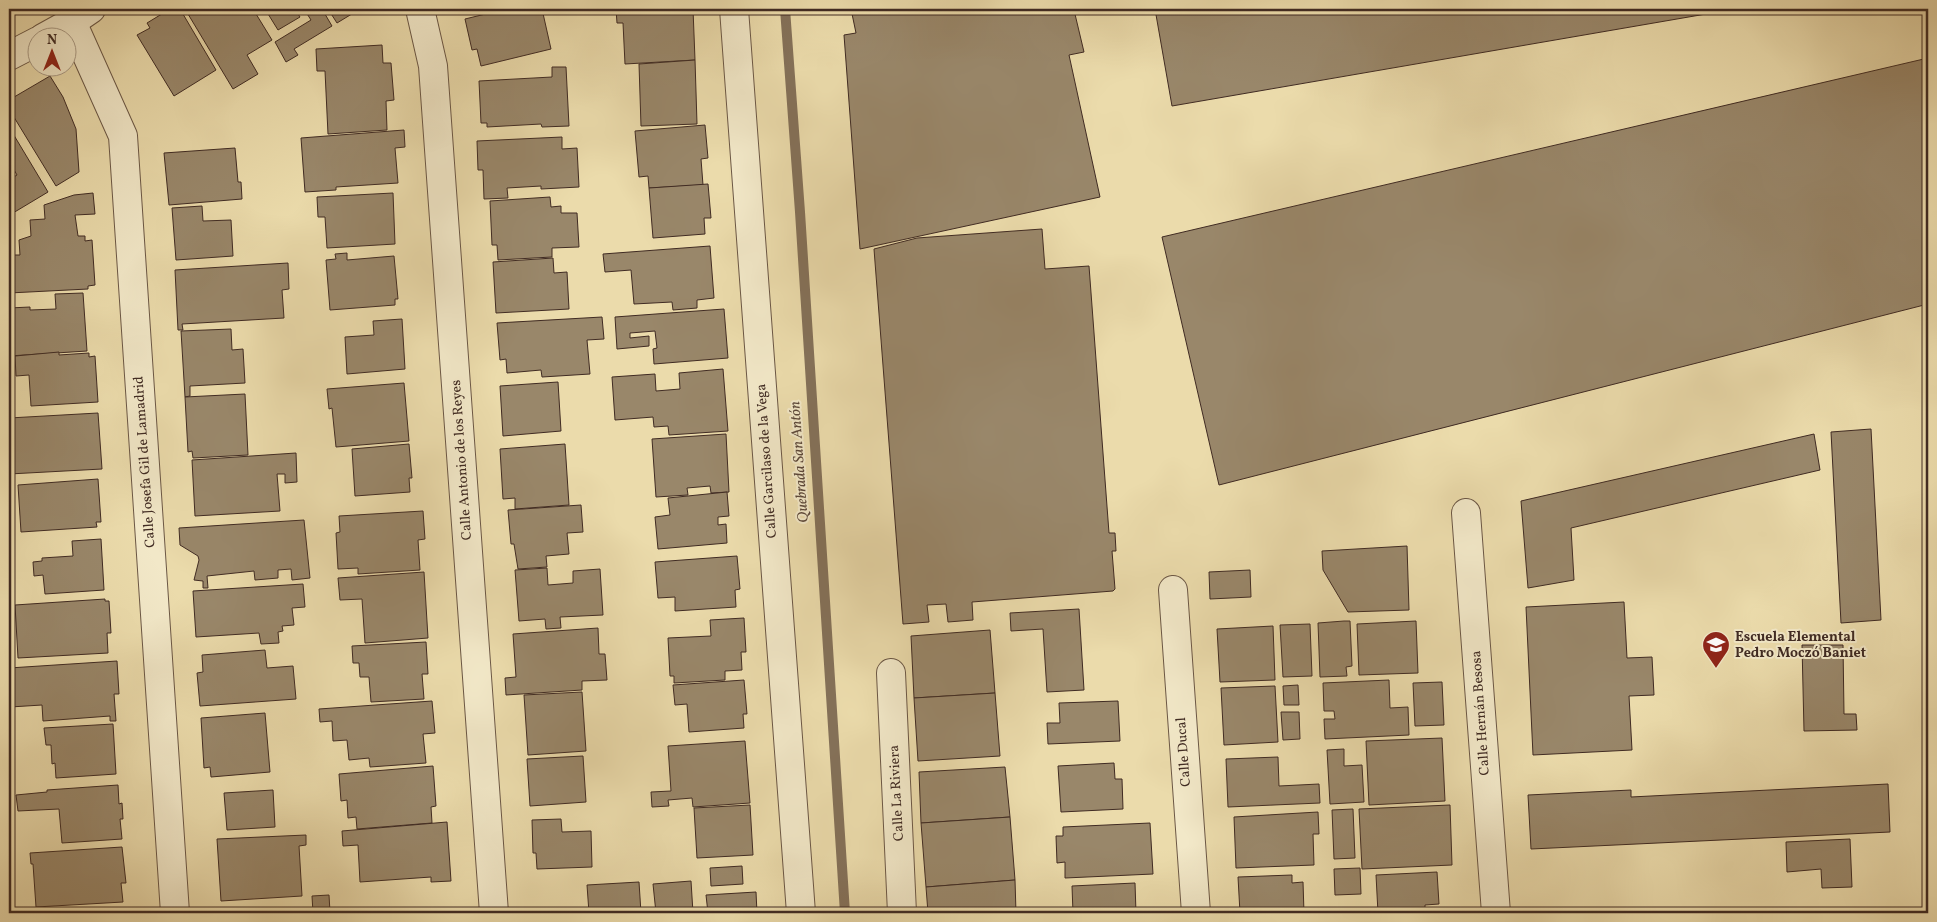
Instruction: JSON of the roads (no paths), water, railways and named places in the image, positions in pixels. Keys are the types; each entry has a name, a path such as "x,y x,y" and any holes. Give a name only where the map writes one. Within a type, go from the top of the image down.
{"street":[{"name":"Calle Antonio de los Reyes","path":"420,9 433,66 494,913"},
{"name":"Calle Garcilaso de la Vega","path":"734,9 801,913"},
{"path":"60,28 81,15"},
{"name":"Calle Josefa Gil de Lamadrid","path":"81,15 123,136 175,913"},
{"path":"9,56 28,46"},
{"name":"Calle Hernán Besosa","path":"1466,513 1496,913"},
{"name":"Calle Ducal","path":"1173,590 1196,913"},
{"name":"Calle La Riviera","path":"891,673 902,913"}],"waterway":[{"name":"Quebrada San Antón","path":"785,9 800,212 845,913"}],"place":[{"name":"Escuela Elemental Pedro Moczó Baniet","path":"1716,669"}]}
